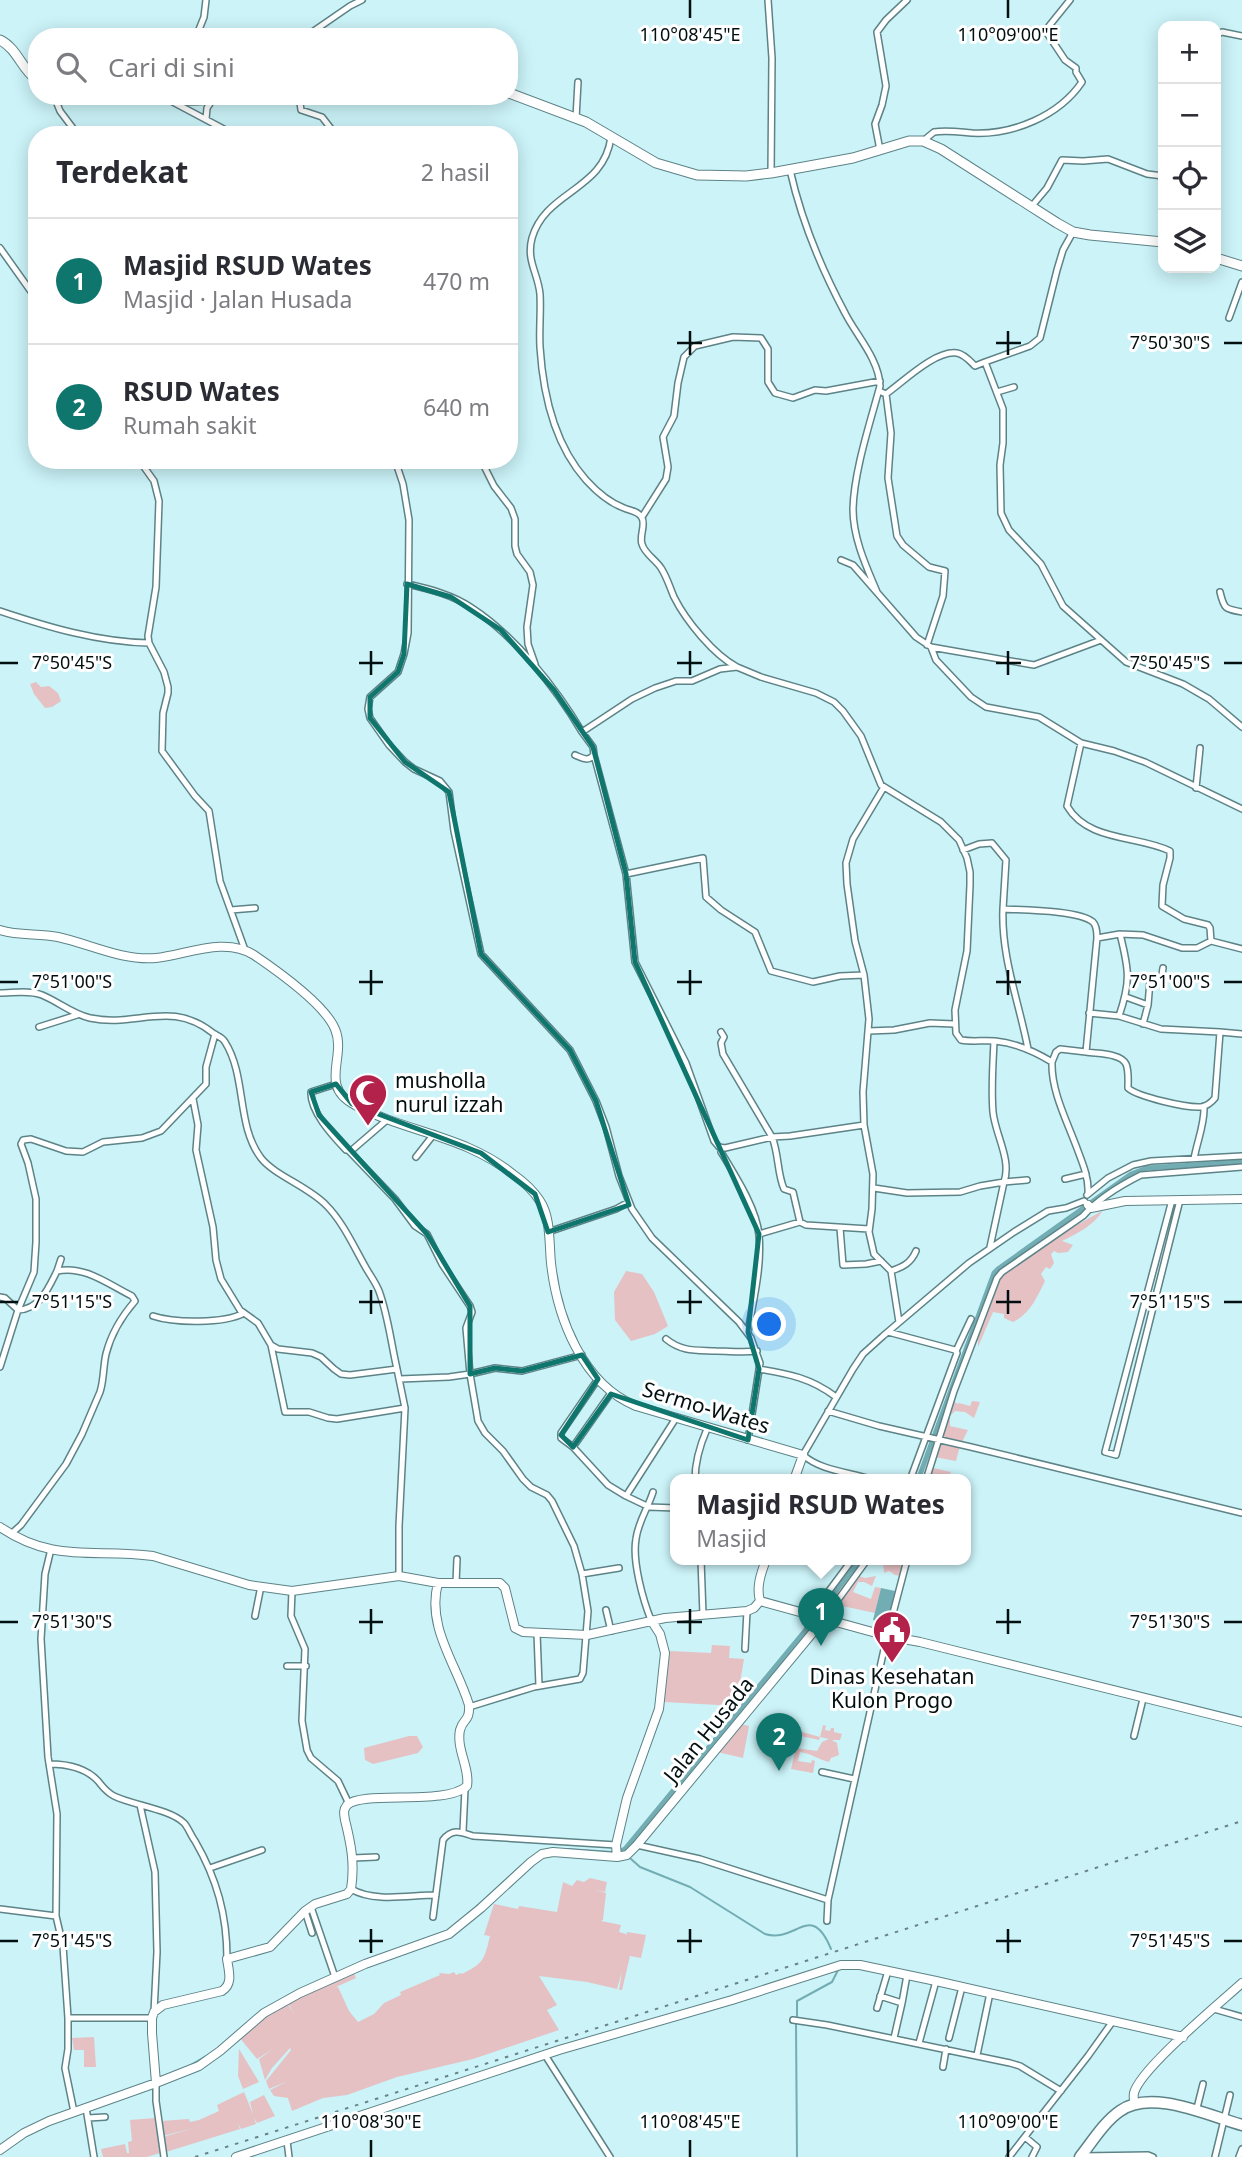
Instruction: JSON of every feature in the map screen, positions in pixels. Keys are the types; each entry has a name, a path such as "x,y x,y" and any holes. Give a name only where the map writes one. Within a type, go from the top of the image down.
{"highway":[{"path":"1080,2157 1120,2110 1145,2102 1169,2104 1242,2126"}],"main road":[{"path":"0,40 11,46 28,73"},
{"path":"518,96 576,118 656,163 684,172 715,176 790,170 853,158 900,143 923,141 941,149 1073,232 1158,242"},
{"path":"1221,260 1242,266"}],"street":[{"path":"200,28 206,0"},
{"path":"318,28 362,0"},
{"path":"768,0 772,58 771,173"},
{"path":"880,150 875,124 886,86 877,32 906,0"},
{"path":"923,141 933,132 983,133 1033,122 1047,115 1076,91 1082,82 1076,68 1065,60 1046,33 1070,0"},
{"path":"1221,32 1242,36"},
{"path":"576,118 578,82"},
{"path":"58,105 72,126"},
{"path":"182,105 219,126"},
{"path":"206,119 210,105"},
{"path":"300,105 301,110 322,117 329,126"},
{"path":"611,136 603,163 589,178 554,205 538,223 530,255 539,287 540,350 545,391 566,452 587,481 615,504 642,517"},
{"path":"1031,207 1048,188 1062,160 1111,160 1147,174 1158,175"},
{"path":"790,170 807,228 845,314 863,341 880,381 853,509 861,555 877,592"},
{"path":"886,394 940,356 957,353 975,366 1030,346 1040,338 1063,250 1073,232"},
{"path":"0,248 28,287"},
{"path":"1229,318 1242,282"},
{"path":"880,381 826,391 815,390 793,398 775,393 768,382 768,349 761,338 733,337 695,346 684,357 674,416 663,437 668,467 666,479 642,517 643,548 662,569 676,600 726,662 761,677 816,693 834,702 861,736 879,782 884,788 942,821 959,840 970,872 970,894 967,951 955,1010 956,1032 961,1040 994,1041 1028,1049 1052,1062"},
{"path":"985,362 1003,409 1000,508 1009,530 1041,564 1063,606 1126,662 1184,684 1209,699 1242,727"},
{"path":"997,391 1014,387"},
{"path":"879,391 886,394"},
{"path":"886,394 891,433 888,478 897,536 903,545 929,567 945,571 943,596 929,646 936,660 971,697 986,707 1039,717 1082,743 1145,762 1242,809"},
{"path":"145,469 154,481 159,501 156,587 148,636 168,687 163,713 162,751 209,811 220,881 245,950"},
{"path":"398,469 409,520 408,633 398,672 370,697 370,718 405,762 440,781 449,792 454,831 481,954 570,1050 596,1101 629,1202 652,1238 748,1332 757,1351 759,1369 748,1440"},
{"path":"486,469 494,486 511,508 515,519 514,546 530,572 533,585 527,627 528,644 537,668"},
{"path":"841,560 853,565 919,640 929,646 1034,665 1101,640"},
{"path":"407,584 432,590 472,608 501,630 537,668 593,747 626,874 635,962 686,1063 714,1141 719,1147 864,1125"},
{"path":"1220,592 1224,606 1229,610 1242,612"},
{"path":"0,611 60,630 124,642 149,643"},
{"path":"582,732 632,699 655,688 676,681 692,681 720,668 737,667"},
{"path":"1082,743 1067,806 1070,812 1082,823 1116,838 1136,840 1170,850 1162,906 1184,919 1208,925 1211,941"},
{"path":"1196,788 1200,748"},
{"path":"575,755 589,759 594,755"},
{"path":"884,788 853,839 846,863 850,910 864,975 869,1031 864,1079 864,1125 872,1159 874,1188 869,1229 872,1250 891,1271 899,1322"},
{"path":"963,850 992,843 1006,860 1002,931 1005,955 1028,1049"},
{"path":"626,874 703,858 706,897 721,911 755,932 771,971 812,982 840,976 864,975"},
{"path":"231,910 255,908"},
{"path":"1003,909 1057,911 1093,922 1097,938 1086,1052"},
{"path":"0,930 55,937 137,958 154,958 218,947 245,950 311,1000 335,1028 338,1037 336,1084 311,1092 310,1096 318,1115 335,1138 395,1199 415,1226 428,1234 442,1264 470,1306 472,1312 466,1328 478,1421 523,1479 552,1501 574,1546 582,1574 587,1611 582,1677 539,1686 469,1707"},
{"path":"1119,1016 1126,997 1129,970 1120,934"},
{"path":"1097,938 1120,934 1143,935 1182,948 1197,948 1211,941 1242,948"},
{"path":"1143,1024 1150,981 1161,981 1163,968"},
{"path":"0,993 42,995 77,1015 92,1019 113,1020 166,1015 186,1017 209,1029 226,1043 241,1091 246,1125 254,1148 264,1162 326,1205 351,1241 378,1289 405,1408 398,1576"},
{"path":"1126,997 1148,1005"},
{"path":"1089,1013 1119,1016 1161,1028 1242,1034"},
{"path":"39,1027 77,1015"},
{"path":"869,1031 894,1030 930,1023 954,1024"},
{"path":"721,1032 724,1037 721,1043 723,1054 777,1149 781,1183 784,1189 793,1192 800,1222"},
{"path":"928,1474 954,1391 997,1278 1006,1268 1083,1216 1088,1188 1086,1174 1056,1091 1052,1062 1056,1052 1060,1049 1086,1052 1123,1060 1126,1064 1128,1088 1133,1092 1167,1102 1204,1106 1213,1101 1217,1094 1220,1032"},
{"path":"0,1367 18,1310 34,1272 36,1199 21,1144 23,1140 31,1139 66,1151 82,1152 103,1142 142,1138 161,1131 206,1084 206,1067 215,1034"},
{"path":"989,1248 1007,1171 993,1115 994,1041"},
{"name":"Sermo-Wates","path":"336,1084 341,1095 352,1104 481,1153 526,1184 542,1202 556,1293 565,1321 582,1355 611,1394 636,1406 707,1429 803,1455"},
{"path":"193,1099 198,1125 196,1150 221,1279 244,1313 258,1323 271,1345 285,1412 309,1412 337,1419 405,1408"},
{"path":"1194,1159 1205,1119 1204,1106"},
{"path":"349,1151 369,1138 388,1119"},
{"path":"416,1157 434,1134"},
{"path":"722,1148 721,1152 743,1191 759,1234 758,1271 748,1332"},
{"path":"1086,1202 1108,1178 1133,1165 1151,1161 1242,1156"},
{"path":"796,1474 803,1455 863,1354 989,1248 1048,1211 1086,1202 1141,1175 1242,1167"},
{"path":"1065,1179 1086,1174"},
{"path":"874,1188 907,1193 960,1192 980,1186 1027,1180"},
{"path":"1086,1202 1242,1199"},
{"path":"1176,1200 1135,1384 1116,1455 1105,1452 1176,1200"},
{"path":"548,1232 629,1202"},
{"path":"759,1234 800,1222 806,1225 869,1229"},
{"path":"840,1228 843,1265 881,1261"},
{"path":"891,1271 907,1264 916,1251"},
{"path":"18,1310 30,1307 44,1296 61,1259"},
{"path":"10,1534 21,1525 66,1464 103,1384 106,1353 116,1329 124,1313 135,1301 132,1296 93,1275 75,1269 57,1271"},
{"path":"0,1297 5,1298 18,1310"},
{"path":"153,1316 208,1321 236,1318 244,1313"},
{"path":"912,1474 956,1351 971,1319"},
{"path":"888,1332 956,1351"},
{"path":"666,1339 689,1351 757,1351"},
{"path":"271,1345 278,1349 312,1353 341,1374 397,1368"},
{"path":"400,1379 449,1377 495,1368 529,1370 582,1355"},
{"path":"759,1369 800,1376 836,1397"},
{"path":"598,1379 561,1438 573,1447 608,1485 649,1507 670,1508"},
{"path":"1124,1381 1135,1384"},
{"path":"573,1447 611,1394"},
{"path":"828,1411 937,1441 1242,1513"},
{"path":"626,1496 676,1418"},
{"path":"695,1474 707,1429"},
{"path":"803,1455 810,1462 852,1474"},
{"path":"0,2150 29,2130 73,2110 86,2108 199,2066 220,2052 264,2013 334,1976 449,1934 542,1854 553,1852 617,1857 616,1845 627,1798 659,1709 665,1653 660,1634 646,1608 635,1554 641,1520 649,1507 653,1492"},
{"path":"0,1527 29,1544 51,1549 75,1554 153,1556 216,1576 292,1591 398,1576 438,1583 500,1583 505,1587 515,1628 523,1632 587,1635 651,1620 747,1611 760,1601"},
{"path":"51,1549 42,1602 41,1639 49,1764 57,1814 56,1916 63,1945 68,2018 65,2068 73,2110"},
{"path":"456,1583 457,1559"},
{"path":"701,1565 703,1615"},
{"path":"760,1601 758,1595 764,1565"},
{"path":"817,1617 855,1565"},
{"path":"817,1617 855,1565"},
{"path":"827,1921 828,1900 854,1779 905,1565"},
{"path":"582,1574 619,1568"},
{"path":"438,1583 435,1601 442,1640 466,1694 470,1715 460,1731 468,1782 465,1789 463,1831"},
{"path":"256,1616 261,1586"},
{"path":"292,1591 290,1616 305,1650 302,1721 307,1751 311,1758 338,1781 348,1804"},
{"path":"760,1601 887,1636 1242,1722"},
{"path":"606,1610 611,1630"},
{"path":"745,1649 747,1611"},
{"name":"Jalan Husada","path":"617,1857 627,1855 637,1845 817,1617"},
{"path":"537,1633 539,1686"},
{"path":"287,1666 306,1666"},
{"path":"1134,1736 1143,1699"},
{"path":"49,1764 80,1769 97,1779 110,1794 183,1822 210,1868 219,1891 230,1983 222,1992 163,2005 153,2015 68,2018"},
{"path":"822,1772 854,1779"},
{"path":"227,1959 270,1947 308,1909 347,1894 351,1889 353,1858 344,1816 344,1809 348,1804 363,1799 400,1799 465,1789"},
{"path":"139,1805 155,1872 157,1952 153,2015 156,2101 164,2157"},
{"path":"433,1917 443,1840 449,1833 463,1831 473,1836 616,1845"},
{"path":"637,1845 700,1859 828,1900"},
{"path":"210,1868 262,1850"},
{"path":"353,1858 376,1857"},
{"path":"351,1889 378,1896 436,1895"},
{"path":"0,1909 56,1916"},
{"path":"308,1909 334,1976"},
{"path":"308,1909 312,1933"},
{"path":"236,2157 545,2055 732,2000 835,1966 860,1965 1182,2037"},
{"path":"877,2008 888,1971"},
{"path":"894,2038 907,1975"},
{"path":"919,2043 936,1981"},
{"path":"1135,2104 1133,2094 1151,2069 1242,1983"},
{"path":"949,2038 962,1987"},
{"path":"976,2055 990,1993"},
{"path":"880,1996 902,2003"},
{"path":"1214,2009 1242,2017"},
{"path":"793,2020 919,2043 1013,2064 1061,2091"},
{"path":"1009,2157 1113,2021"},
{"path":"943,2067 946,2049"},
{"path":"545,2055 610,2157"},
{"path":"1196,2112 1203,2084"},
{"path":"1215,2157 1230,2095"},
{"path":"86,2108 94,2157"},
{"path":"88,2118 105,2117"},
{"path":"1025,2137 1037,2147 1032,2157"},
{"path":"287,2141 289,2157"},
{"path":"1239,2157 1241,2149"},
{"path":"1080,2157 1153,2157"}],"highlighted area":[{"path":"407,584 451,597 501,630 554,690 593,747 626,874 635,962 759,1234 748,1332 759,1369 748,1440 611,1394 573,1447 561,1435 598,1379 582,1355 522,1371 495,1368 470,1374 470,1306 427,1234 319,1115 311,1092 336,1084 352,1104 481,1153 535,1194 548,1232 629,1205 596,1101 570,1050 481,954 449,792 405,762 370,718 370,697 398,672 404,654"}],"shaded area":[{"path":"36,682 41,687 49,686 58,693 61,701 45,708 30,684"},
{"path":"1102,1211 1090,1225 1062,1241 1073,1245 1068,1252 1054,1251 1051,1254 1054,1263 1050,1269 1046,1267 1041,1274 1045,1281 1032,1304 1019,1319 1013,1322 1004,1318 1004,1314 993,1312 978,1347 978,1330 999,1276 1050,1240"},
{"path":"626,1271 642,1274 654,1292 668,1326 655,1334 631,1341 615,1320 614,1292"},
{"path":"953,1400 957,1404 970,1406 972,1401 980,1402 974,1418 965,1412 955,1411 950,1416 950,1426 968,1430 956,1461 934,1457"},
{"path":"933,1462 933,1468 951,1472 950,1474 929,1474"},
{"path":"863,1565 866,1565 859,1576 876,1576 872,1586 858,1582 853,1592 871,1599 875,1587 881,1588 875,1613 833,1604 843,1585"},
{"path":"883,1565 904,1565 901,1576 889,1571 884,1573"},
{"path":"712,1645 730,1646 729,1658 744,1659 736,1706 664,1702 670,1651 711,1653"},
{"path":"740,1724 749,1726 743,1758 717,1752"},
{"path":"823,1725 826,1726 825,1730 834,1728 834,1732 842,1734 840,1740 832,1740 837,1743 839,1755 831,1758 829,1762 800,1752 798,1761 815,1761 813,1773 791,1769 796,1748 817,1751 822,1742 829,1739 820,1737"},
{"path":"788,1728 820,1737 819,1740 787,1733"},
{"path":"417,1736 423,1747 418,1753 373,1764 365,1760 364,1748"},
{"path":"590,1878 607,1882 605,1892 595,1890 606,1893 601,1921 621,1925 619,1932 626,1936 627,1932 646,1935 641,1958 630,1956 622,1990 619,1990 622,1972 617,1989 539,1976 557,2005 547,2010 559,2030 473,2059 397,2077 347,2095 323,2098 292,2111 288,2098 274,2096 270,2090 288,2081 269,2089 266,2081 290,2048 265,2080 259,2059 273,2049 257,2059 239,2037 255,2022 287,2003 294,2014 288,2003 353,1971 356,1978 336,1987 358,2022 374,2014 384,2003 401,1995 400,1992 440,1975 439,1973 462,1974 475,1967 484,1956 488,1944 490,1936 484,1935 494,1904 557,1912 563,1882 572,1886 577,1880 584,1882"},
{"path":"94,2037 96,2067 84,2067 84,2050 74,2050 72,2038"},
{"path":"239,2049 259,2082 243,2089 238,2076"},
{"path":"244,2092 253,2114 250,2102 264,2095 275,2116 257,2123 254,2118 256,2124 241,2129 238,2123 240,2129 166,2152 163,2137 194,2128 163,2136 161,2121 199,2120 219,2111 217,2105"},
{"path":"155,2118 160,2153 147,2157 103,2157 101,2149 125,2144 129,2153 128,2142 132,2141 130,2120"}],"water":[{"path":"881,1588 895,1591 887,1624 873,1620"}],"waterway":[{"path":"920,1474 994,1273 998,1269 1131,1174 1147,1168 1242,1162"},
{"path":"619,1852 625,1849 856,1565"},
{"path":"568,1849 613,1852"},
{"path":"631,1859 640,1867 690,1887 765,1934 776,1936 810,1925 817,1927 831,1949"},
{"path":"477,1906 522,1865"},
{"path":"797,2016 797,2001 832,1982 838,1970"},
{"path":"796,2024 797,2157"},
{"path":"189,2066 206,2056"}],"railway":[{"path":"195,2157 1242,1821"}],"place":[{"name":"musholla nurul izzah","path":"368,1127"},
{"name":"Masjid RSUD Wates","path":"821,1646"},
{"name":"Dinas Kesehatan Kulon Progo","path":"892,1664"},
{"name":"RSUD Wates","path":"779,1771"}]}
